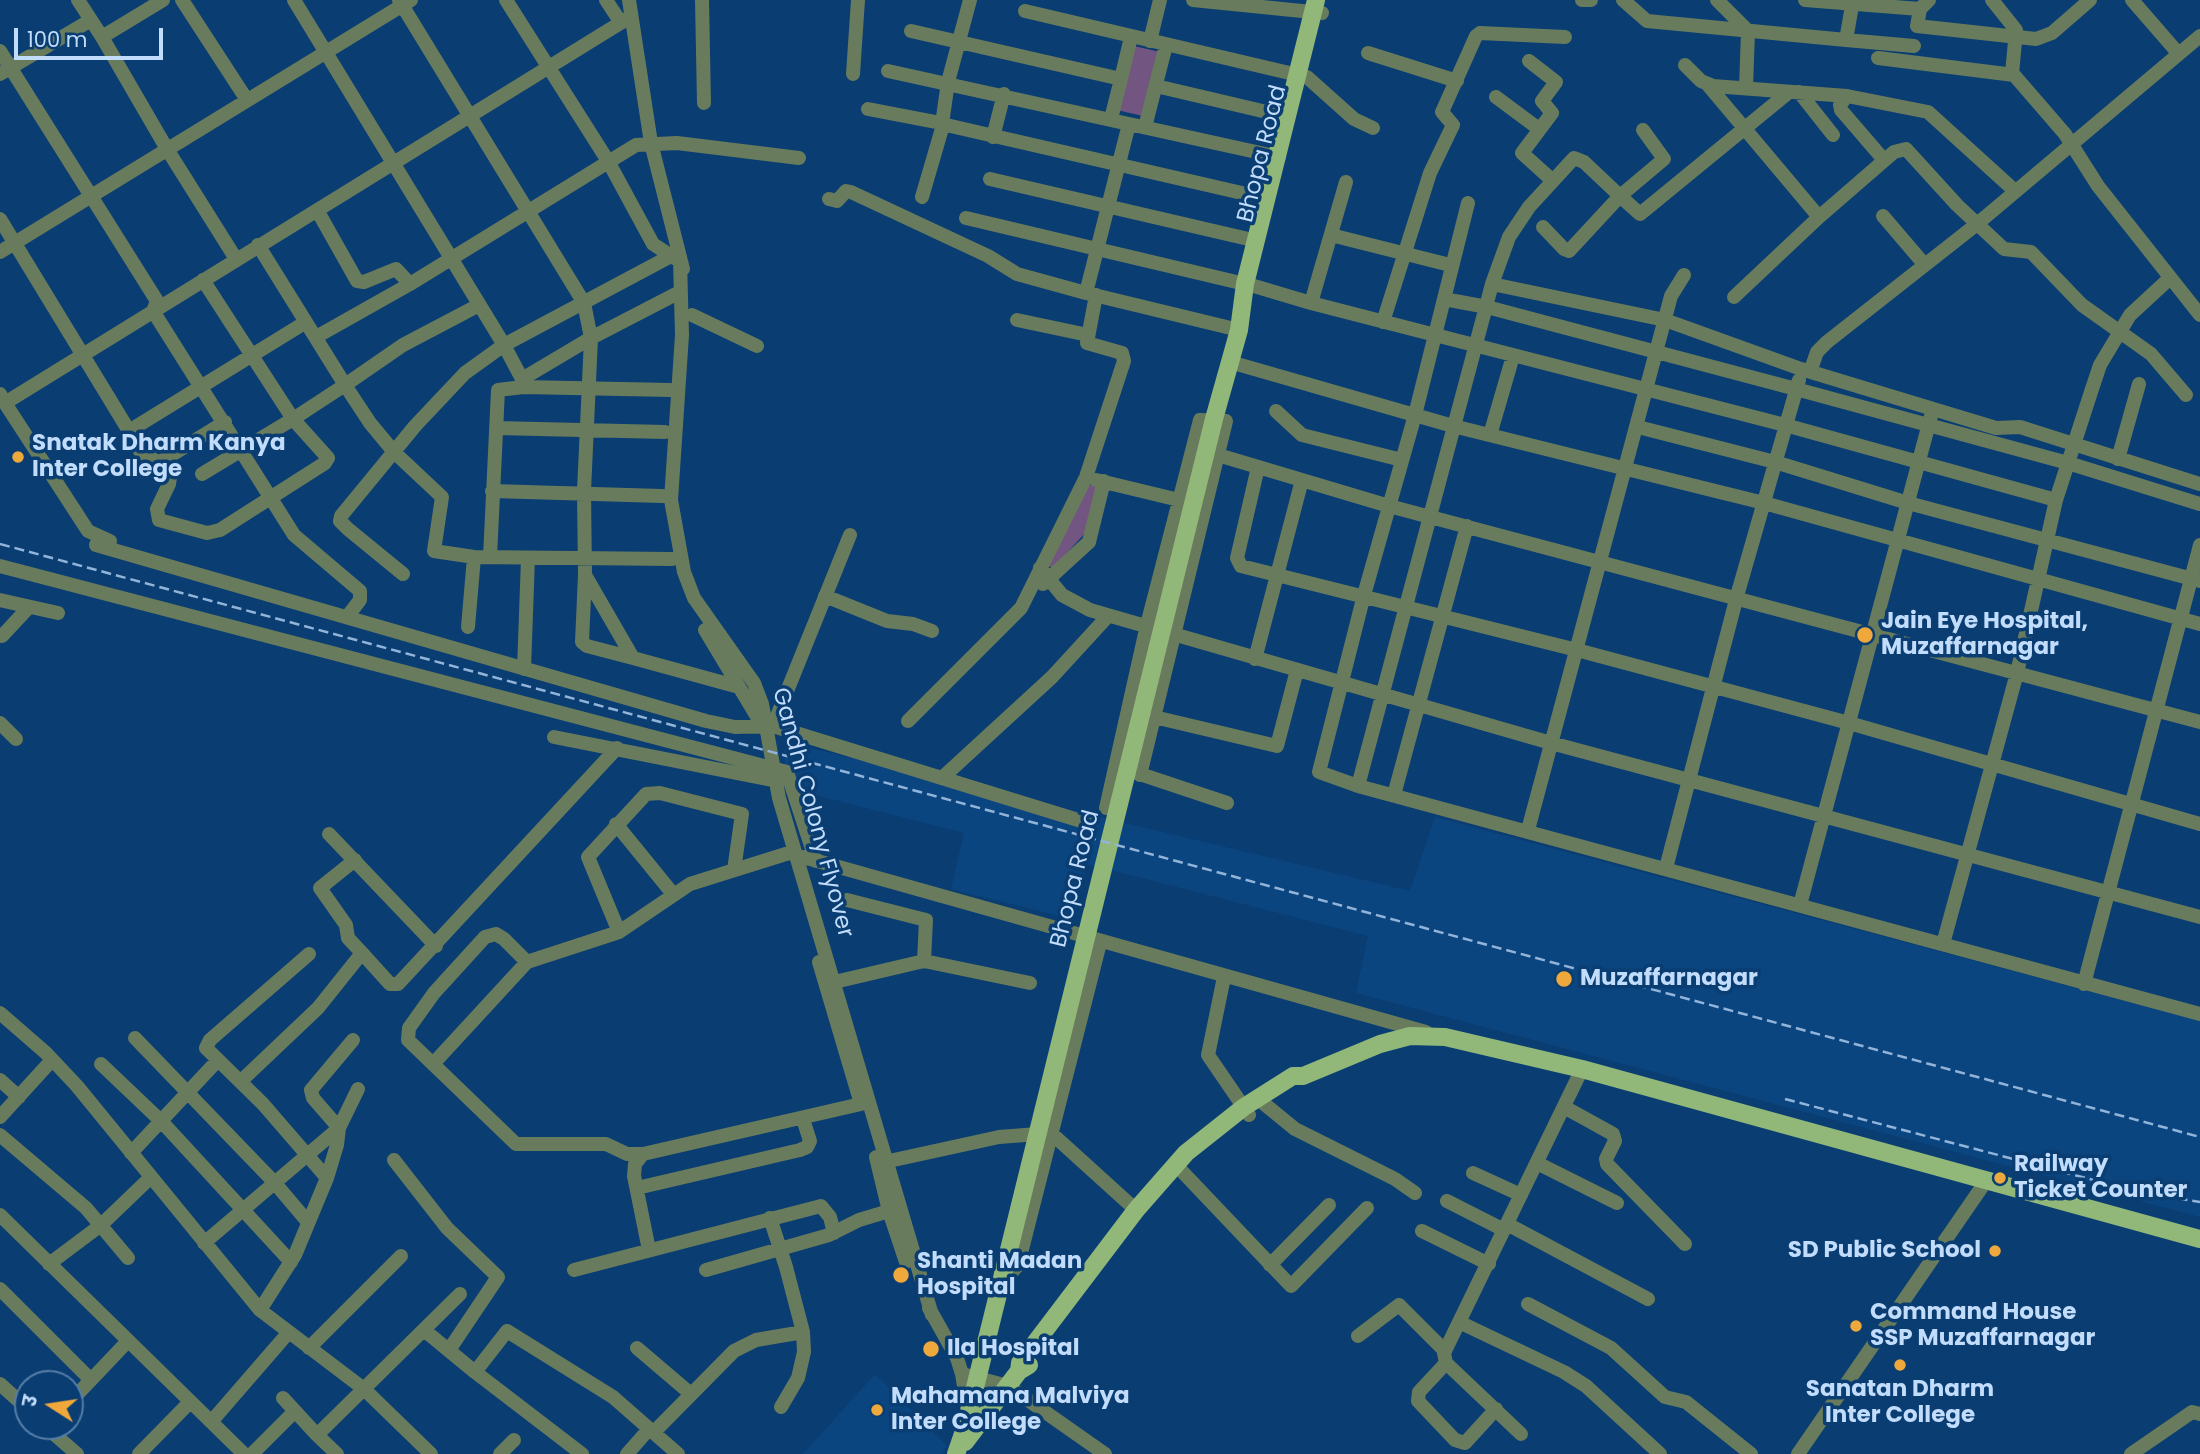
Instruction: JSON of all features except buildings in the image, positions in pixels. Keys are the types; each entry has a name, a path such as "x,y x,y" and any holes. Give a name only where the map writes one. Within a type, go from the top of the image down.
{"main road":[{"name":"Bhopa Road","path":"957,1453 968,1416 970,1375 1044,1132 1074,988 1213,423 1241,323 1240,309 1250,285 1319,6"},
{"name":"Bhopa Road","path":"1250,285 1257,241 1288,117 1303,76"},
{"path":"957,1453 1019,1371 1020,1363 1136,1210 1178,1167 1254,1106 1297,1084 1303,1076 1394,1039 1444,1037 1582,1069 2200,1239"},
{"path":"1019,1371 1026,1369 1178,1167"}],"street":[{"path":"78,0 236,259"},
{"path":"102,37 163,0"},
{"path":"181,0 247,100"},
{"path":"294,0 391,164 504,345 523,383"},
{"path":"506,0 608,161 653,243 675,258 691,294 687,312 676,470"},
{"path":"606,0 626,20"},
{"path":"629,0 626,20 675,258 676,294 662,496 672,559 686,599 739,687 768,726"},
{"path":"702,0 704,103"},
{"path":"853,74 858,0"},
{"path":"922,197 942,124 948,82 970,0"},
{"path":"1150,41 1160,0"},
{"path":"1193,0 1319,6"},
{"path":"1582,0 1591,0"},
{"path":"1623,0 1647,21 1914,46"},
{"path":"1717,0 1748,31 1745,88"},
{"path":"1805,0 1924,4 1917,26 1912,61"},
{"path":"1992,0 2012,24 2018,36 2012,75"},
{"path":"1917,26 2045,38 2090,0"},
{"path":"2132,0 2178,53"},
{"path":"0,252 404,2 584,303 591,338 587,387 582,642 587,646 739,687"},
{"path":"1846,40 1852,2"},
{"path":"1025,11 1303,76 1354,119 1373,128"},
{"path":"5,71 91,20"},
{"path":"125,546 97,537 88,531 49,466 3,398 82,355 626,20"},
{"path":"911,31 1121,79"},
{"path":"1383,322 1430,173 1453,125 1452,121 1441,114 1477,34 1565,37"},
{"path":"1111,119 1131,37"},
{"path":"1666,868 1785,425 1796,388 1806,370 1822,347 1977,224 2178,53 2198,42"},
{"path":"1145,127 1166,45"},
{"path":"0,51 5,71 91,196 156,301 153,311 298,540 360,591 360,600 347,617"},
{"path":"1368,53 1457,80"},
{"path":"1878,58 2012,75 2065,134 2071,146 2200,315"},
{"path":"1528,61 1556,82 1542,101 1552,113 1522,153 1553,181"},
{"path":"1685,65 1708,85 1819,217"},
{"path":"888,71 1004,94 1279,157"},
{"path":"1708,85 1847,96 1928,112 2015,191"},
{"path":"1156,86 1288,117"},
{"path":"1358,786 1492,284 1501,255 1518,222 1573,159 1578,158 1637,212 1642,213 1744,127 1794,92"},
{"path":"1794,92 1833,135"},
{"path":"993,137 1004,94"},
{"path":"1847,96 1840,105 1842,110 1884,160"},
{"path":"1496,97 1539,129"},
{"path":"868,109 1268,200"},
{"path":"908,721 1021,608 1044,574 1086,477 1124,358 1118,352 1088,345 1088,335 1097,250 1129,124"},
{"path":"1543,227 1564,250 1569,251 1620,196 1664,160 1643,130"},
{"path":"316,337 410,284 636,145 651,142 799,158"},
{"path":"1734,297 1884,160 1899,149 1909,150 1977,224 2007,251 2031,252 2082,305 2151,354 2186,395"},
{"path":"989,179 1257,241"},
{"path":"1311,303 1346,182"},
{"path":"829,199 836,201 846,191 851,192 988,256 1017,274 1091,294 1241,323"},
{"path":"1468,203 1450,265 1415,415 1364,595 1319,772 1358,786 2200,1014"},
{"path":"317,209 357,281 369,281 396,269 410,284"},
{"path":"1883,216 1924,264"},
{"path":"966,218 1250,285 1476,347 1785,425 2056,500"},
{"path":"0,219 140,450 169,467 172,476 156,513 164,523 206,533 215,532 325,463 328,458 293,419 203,280"},
{"path":"1331,235 1450,265"},
{"path":"258,245 345,385 394,452 442,497 434,551 474,557 528,558 584,568 672,559"},
{"path":"403,574 340,520 394,452 465,373 504,345 675,258"},
{"path":"1528,830 1673,291 1684,275"},
{"path":"1943,944 2017,673 2056,500 2073,444 2100,365 2118,332 2143,300 2170,278"},
{"path":"1492,284 1665,320 1806,370 1932,409 1996,428 2020,427 2200,484"},
{"path":"490,557 498,390 523,383 591,338 676,294"},
{"path":"1444,299 1487,307 1656,354 1796,388 2068,463 2200,504"},
{"path":"202,474 293,419 403,345 479,304"},
{"path":"687,312 757,346"},
{"name":"Gandhi Colony Flyover","path":"687,312 671,500 684,572 701,609 754,683 762,704 779,798 932,1315"},
{"path":"1017,320 1088,335"},
{"path":"129,431 306,321"},
{"path":"1490,435 1513,356"},
{"path":"1230,362 1453,426 1764,503 2200,624"},
{"path":"523,383 670,390"},
{"path":"2118,459 2140,384"},
{"path":"1800,905 1932,409"},
{"path":"1276,411 1302,435 1402,460"},
{"path":"1107,808 1147,625 1200,420 1213,423 1226,421 1140,775"},
{"path":"160,462 225,422"},
{"path":"1638,427 1775,462 1908,503 2195,580"},
{"path":"496,428 665,432"},
{"path":"1218,456 1389,506 1873,632 2200,722"},
{"path":"1258,467 1237,561 1241,566 1577,650 1849,723 2200,824"},
{"path":"1086,477 1179,500"},
{"path":"1255,659 1302,480"},
{"path":"1044,574 1089,541 1104,481"},
{"path":"492,491 584,491 662,496"},
{"path":"1394,795 1467,526"},
{"path":"768,726 850,535"},
{"path":"96,545 706,721 736,727 768,726 1091,824"},
{"path":"2084,984 2156,710 2195,580 2200,545"},
{"path":"468,627 474,557"},
{"path":"524,669 528,558"},
{"path":"0,566 787,772 816,861"},
{"path":"584,568 633,658"},
{"path":"1044,574 1068,600 1108,616 1147,625 1255,659 1343,681 1381,695 1551,743 2108,890 2200,917"},
{"path":"825,596 887,621 912,624 932,631"},
{"path":"0,600 58,613"},
{"path":"2,636 29,607"},
{"path":"942,778 1052,677 1108,616"},
{"path":"1154,717 1277,746 1297,670"},
{"path":"0,723 16,740"},
{"path":"554,737 769,778 794,787"},
{"path":"355,860 320,888 346,925 348,938 394,985 436,946 617,748"},
{"path":"1116,766 1227,803"},
{"path":"769,778 889,1211 905,1259 932,1315 970,1375 1008,1386 1105,1454"},
{"path":"619,932 587,857 640,797 653,792 738,813 743,817 734,870"},
{"path":"616,824 673,894"},
{"path":"329,834 436,946"},
{"path":"433,1064 527,962 619,932 690,884 789,853 1100,943 1444,1037"},
{"path":"847,900 926,920 924,961"},
{"path":"527,962 496,934 485,937 434,993 407,1032 412,1045 479,1105 516,1144 607,1143 627,1154 643,1154 861,1104"},
{"path":"1044,1132 1100,943"},
{"path":"241,1081 318,1008 362,953"},
{"path":"309,954 209,1040 206,1048 241,1081 327,1178"},
{"path":"825,984 924,961 1030,983"},
{"path":"1224,977 1208,1055 1254,1106 1395,1179 1415,1194"},
{"path":"0,1013 52,1060 260,1310 364,1389 431,1454"},
{"path":"135,1038 274,1182 307,1221"},
{"path":"339,1128 313,1098 311,1090 353,1040"},
{"path":"0,1117 52,1060"},
{"path":"131,1153 218,1060"},
{"path":"101,1064 162,1122 291,1262"},
{"path":"1496,1409 1468,1449 1455,1440 1418,1401 1419,1392 1446,1357 1459,1322 1582,1069"},
{"path":"0,1080 19,1097"},
{"path":"260,1310 291,1262 327,1178 339,1128 358,1089"},
{"path":"1564,1107 1613,1134 1615,1138 1606,1164 1685,1244"},
{"path":"637,1188 800,1150 807,1147 810,1141 803,1119"},
{"path":"204,1243 305,1154 339,1128"},
{"path":"878,1164 1044,1132"},
{"path":"1044,1132 1136,1210"},
{"path":"0,1135 101,1225 128,1258"},
{"path":"643,1154 634,1169 649,1250"},
{"path":"394,1160 429,1208 498,1277 449,1350"},
{"path":"1537,1163 1617,1203"},
{"path":"1178,1167 1293,1286 1367,1208"},
{"path":"1474,1173 1521,1195"},
{"path":"49,1264 101,1225 151,1177"},
{"path":"1798,1454 1991,1182"},
{"path":"1807,1454 1991,1182"},
{"path":"1447,1201 1506,1227 1648,1300"},
{"path":"1270,1265 1329,1205"},
{"path":"574,1270 821,1206 830,1217 834,1233"},
{"path":"706,1270 834,1233 859,1220 889,1211"},
{"path":"0,1215 244,1454"},
{"path":"770,1218 803,1332 802,1365 793,1389 780,1407"},
{"path":"1422,1231 1489,1264"},
{"path":"309,1348 401,1256"},
{"path":"0,1289 91,1380"},
{"path":"317,1435 460,1294"},
{"path":"1528,1304 1611,1348 1665,1397 1686,1402 1751,1454"},
{"path":"1358,1336 1399,1305 1521,1434"},
{"path":"1459,1322 1564,1372 1586,1386 1660,1454"},
{"path":"424,1330 582,1454"},
{"path":"475,1372 505,1333 510,1331 613,1397 678,1454"},
{"path":"211,1422 289,1332"},
{"path":"627,1454 744,1345 775,1335 803,1332"},
{"path":"84,1387 127,1342"},
{"path":"637,1348 691,1394"},
{"path":"0,1384 14,1396"},
{"path":"284,1398 337,1454"},
{"path":"139,1454 190,1402"},
{"path":"252,1454 295,1411"},
{"path":"2131,1454 2192,1412 2200,1414"},
{"path":"62,1440 77,1454"},
{"path":"500,1454 514,1440"}],"shaded area":[{"path":"1134,46 1160,52 1143,116 1117,110"},
{"path":"1085,483 1098,487 1087,531 1053,568 1046,565"},
{"path":"785,742 1410,891 1435,817 2200,1021 2200,1217 1356,993 1368,936 1087,864 1072,919 951,889 964,833 784,787"},
{"name":"Mahamana Malviya Inter College","path":"875,1374 947,1446 941,1454 803,1454"}],"railway":[{"path":"0,544 2200,1137"},
{"path":"1785,1099 2139,1192 2200,1202"}],"place":[{"name":"Snatak Dharm Kanya Inter College","path":"18,457"},
{"name":"Jain Eye Hospital, Muzaffarnagar","path":"1865,635"},
{"name":"Muzaffarnagar","path":"1564,979"},
{"name":"Railway Ticket Counter","path":"2000,1178"},
{"name":"SD Public School","path":"1995,1251"},
{"name":"Shanti Madan Hospital","path":"901,1275"},
{"name":"Command House SSP Muzaffarnagar","path":"1856,1326"},
{"name":"Ila Hospital","path":"931,1349"},
{"name":"Sanatan Dharm Inter College","path":"1900,1365"},
{"name":"Mahamana Malviya Inter College","path":"877,1410"}]}
